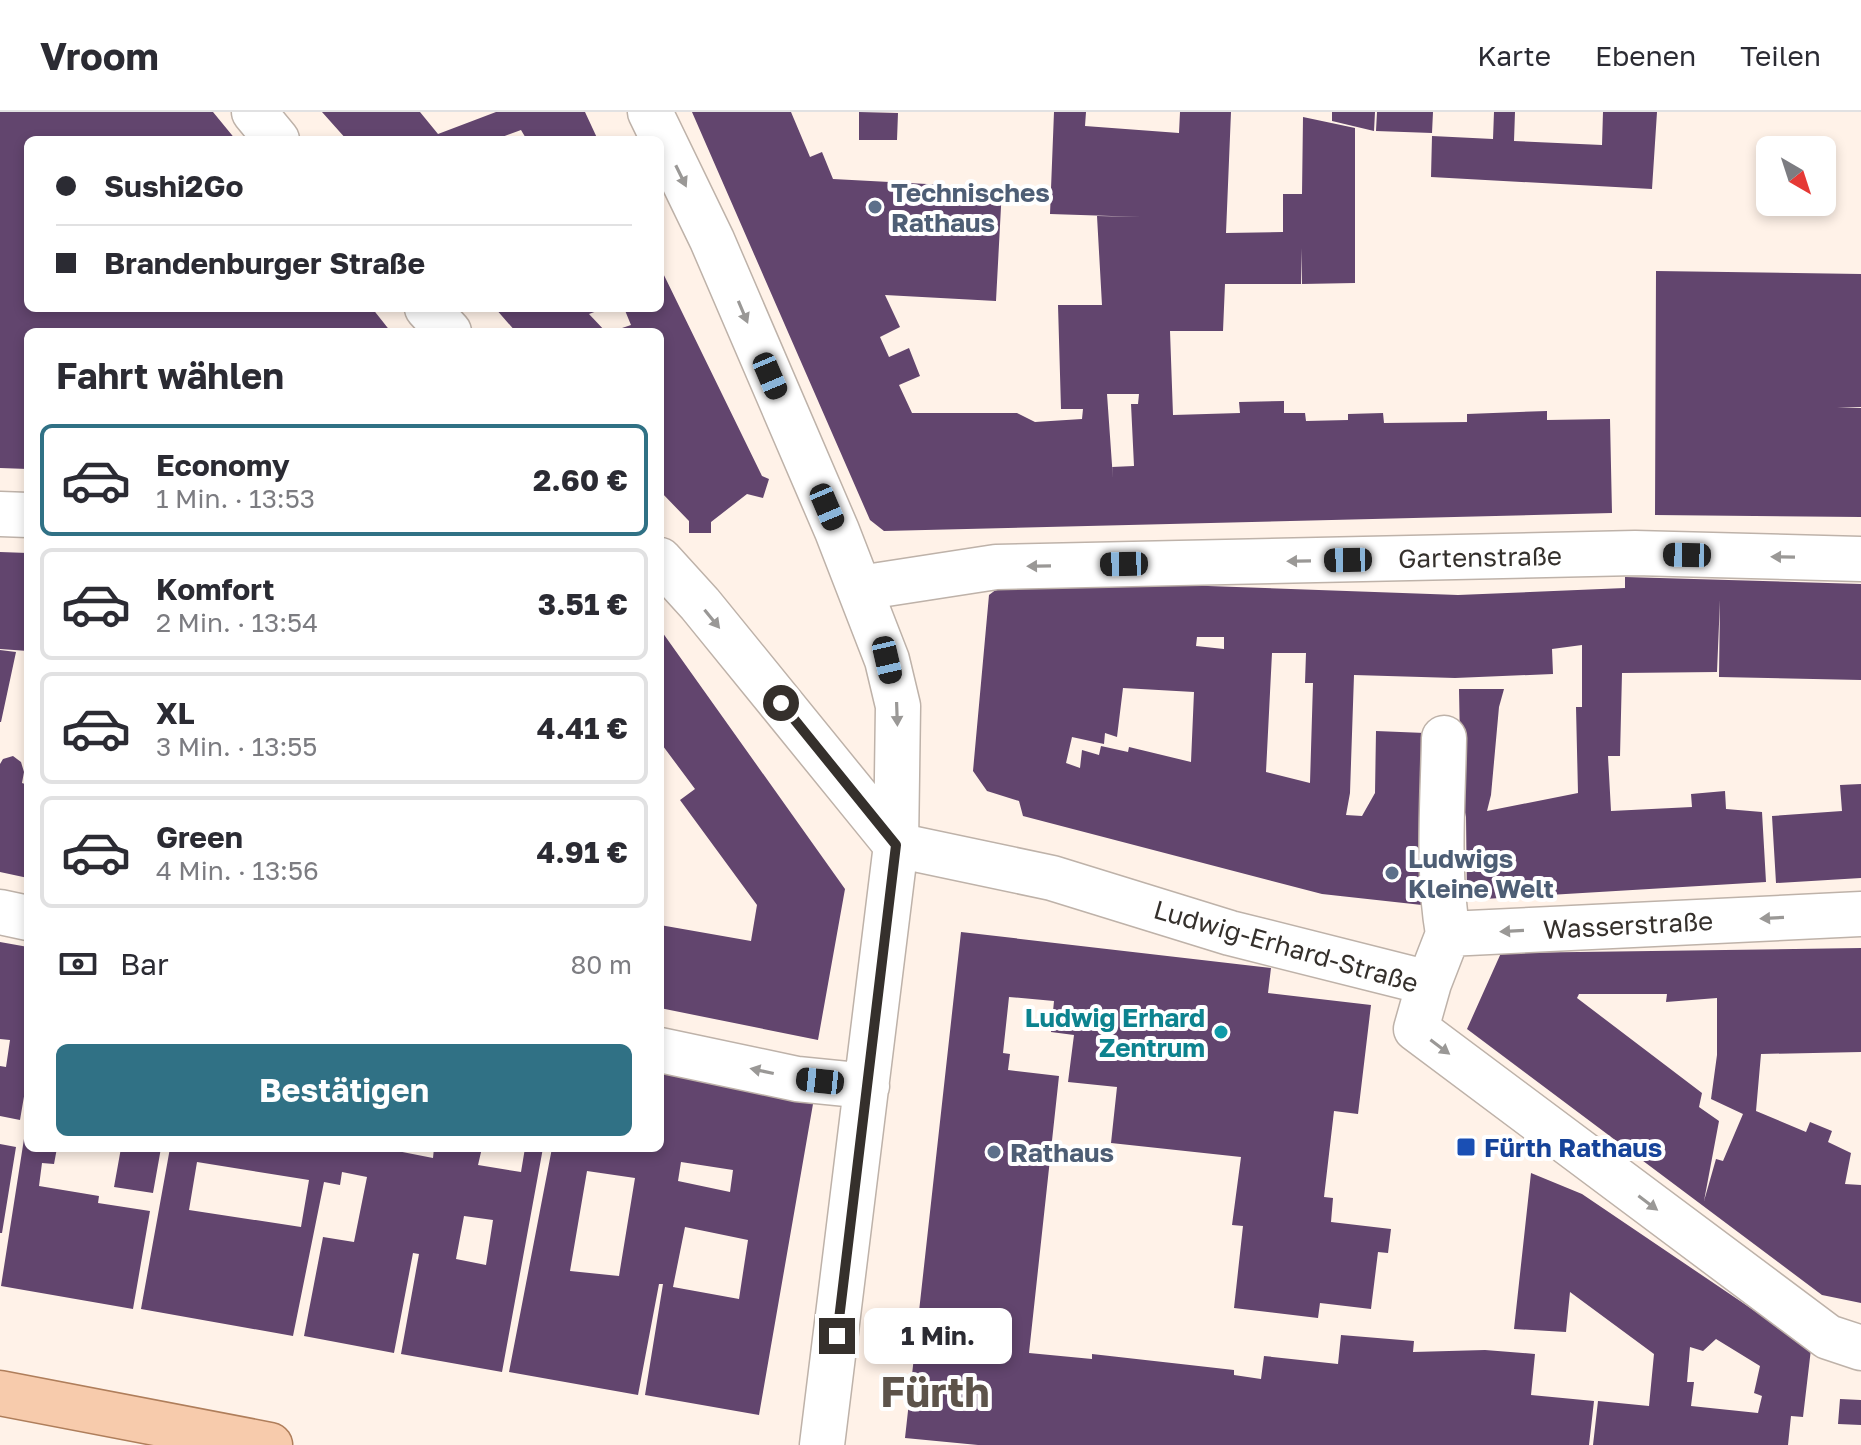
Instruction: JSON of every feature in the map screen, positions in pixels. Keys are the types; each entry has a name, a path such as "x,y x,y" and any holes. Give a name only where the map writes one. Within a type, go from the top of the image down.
{"main road":[{"path":"0,1393 270,1445"}],"street":[{"path":"254,112 274,136"},
{"path":"650,112 662,136"},
{"path":"664,141 712,240 860,588 887,660 898,706 896,845 822,1445"},
{"path":"431,312 445,328"},
{"path":"0,514 24,515"},
{"name":"Gartenstraße","path":"860,588 996,567 1635,553 1861,559"},
{"path":"664,564 700,604 896,845"},
{"path":"1429,983 1448,934 1443,881 1444,738"},
{"name":"Ludwig-Erhard-Straße","path":"896,845 1052,878 1230,933 1429,983 1416,1029 1815,1327 1839,1342 1861,1348"},
{"path":"0,912 24,917"},
{"name":"Wasserstraße","path":"1448,934 1861,914"},
{"path":"664,1051 797,1079 867,1086"}],"building":[{"path":"0,112 213,112 233,136 24,136 24,312 375,312 388,328 24,328 24,469 0,468"},
{"path":"322,112 420,112 438,134 496,112 585,112 596,136 525,136 521,130 505,136 343,136"},
{"path":"692,112 791,112 810,157 822,152 833,179 1002,188 996,301 885,295 900,327 880,337 889,357 909,348 920,376 899,385 912,413 1017,413 1035,422 1082,419 1083,409 1061,409 1058,305 1102,305 1097,216 1142,217 1050,214 1054,112 1086,112 1085,126 1179,133 1180,112 1231,112 1226,233 1283,232 1283,194 1302,194 1303,117 1355,128 1355,283 1302,284 1301,248 1301,284 1225,284 1223,331 1170,331 1173,415 1240,413 1239,402 1284,401 1284,413 1305,413 1306,421 1348,420 1348,414 1383,413 1384,423 1467,422 1467,414 1547,411 1547,420 1610,419 1612,513 884,531 870,520","holes":["1107,394 1139,394 1138,404 1131,404 1134,466 1112,467"]},
{"path":"859,112 898,113 897,140 859,140"},
{"path":"1332,112 1375,112 1374,131 1332,121"},
{"path":"1377,112 1433,112 1432,133 1376,131"},
{"path":"1494,112 1515,112 1514,141 1602,145 1603,112 1657,112 1652,189 1431,177 1432,136 1493,139"},
{"path":"1656,271 1861,274 1861,407 1837,407 1861,408 1861,517 1655,515"},
{"path":"664,275 762,476 769,479 763,498 747,494 711,522 711,533 689,533 689,521 664,495 664,328 622,328 631,325 626,312 664,312"},
{"path":"498,312 594,312 589,314 602,328 512,328"},
{"path":"0,552 24,553 24,651 0,649"},
{"path":"1625,577 1861,584 1861,680 1719,677 1720,600 1717,672 1622,673 1620,756 1608,756 1611,811 1692,807 1691,794 1725,791 1726,809 1762,812 1766,882 1467,900 1459,689 1504,689 1499,707 1487,811 1578,793 1576,707 1582,707 1582,645 1552,649 1553,674 1455,678 1354,675 1350,793 1346,815 1362,816 1375,793 1376,731 1425,733 1422,905 1322,894 1023,816 1019,801 987,791 973,771 989,595 1010,579 1458,595 1625,588","holes":["1197,637 1224,637 1224,649 1196,646","1272,653 1306,653 1305,683 1313,683 1310,783 1266,772","1123,688 1194,692 1191,762 1129,747 1128,752 1101,746 1099,755 1082,750 1080,768 1066,763 1072,737 1104,744 1105,733 1117,737"]},
{"path":"664,635 845,889 818,1040 664,1009 664,926 751,941 757,905 680,800 695,789 664,747"},
{"path":"0,650 16,652 1,722 0,722"},
{"path":"13,756 21,762 24,772 24,877 0,872 0,764 3,759"},
{"path":"1861,784 1861,878 1776,883 1772,816 1842,811 1840,785"},
{"path":"961,932 1271,968 1268,993 1371,1005 1358,1114 1334,1111 1324,1197 1333,1198 1331,1222 1391,1229 1388,1253 1378,1252 1371,1309 1320,1303 1318,1318 1234,1308 1243,1226 1232,1225 1241,1157 1111,1143 1117,1087 1068,1082 1074,1035 1051,1032 1054,1001 1009,997 1003,1053 1010,1054 1008,1070 1059,1076 1029,1353 1092,1359 1092,1354 1234,1370 1234,1375 1261,1379 1264,1356 1338,1364 1341,1335 1414,1341 1413,1352 1485,1350 1535,1354 1531,1395 1594,1401 1589,1445 978,1445 905,1438"},
{"path":"0,942 24,946 24,1096 20,1120 0,1116 0,1066 6,1067 10,1040 0,1039"},
{"path":"1861,948 1861,1052 1761,1054 1756,1111 1806,1132 1810,1122 1832,1131 1828,1142 1851,1153 1845,1184 1861,1185 1861,1303 1822,1295 1467,1029 1501,953","holes":["1579,994 1667,994 1666,1002 1717,998 1717,1055 1711,1099 1743,1114 1723,1161 1716,1159 1704,1201 1719,1121 1699,1107 1702,1093 1577,998"]},
{"path":"664,1074 813,1104 759,1415 645,1395 663,1284 659,1284 638,1395 509,1372 551,1152 664,1152","holes":["681,1162 733,1170 730,1192 678,1181","587,1171 635,1178 619,1276 570,1271","685,1227 748,1240 739,1299 673,1287"]},
{"path":"24,1139 24,1152 56,1152 54,1164 42,1163 39,1186 99,1196 98,1203 150,1211 133,1309 1,1286"},
{"path":"0,1144 16,1147 2,1233 0,1233"},
{"path":"120,1152 160,1152 153,1193 114,1187"},
{"path":"169,1152 402,1152 433,1158 434,1152 481,1152 478,1165 521,1172 524,1152 542,1152 502,1372 401,1354 419,1254 413,1253 394,1353 304,1336 323,1237 354,1242 367,1177 342,1172 340,1185 324,1182 293,1336 141,1309","holes":["197,1162 309,1180 301,1227 189,1210","464,1216 493,1220 486,1265 456,1259"]},
{"path":"1531,1173 1582,1194 1811,1349 1803,1417 1791,1416 1788,1445 1593,1445 1598,1401 1649,1406 1654,1354 1570,1292 1566,1332 1514,1329","holes":["1716,1339 1760,1366 1754,1393 1762,1396 1758,1413 1691,1406 1694,1382 1687,1382 1690,1347 1703,1351"]},
{"path":"1840,1399 1861,1400 1861,1425 1838,1424"}],"place":[{"name":"Technisches Rathaus","path":"875,207"},
{"name":"Ludwigs Kleine Welt","path":"1392,873"},
{"name":"Ludwig Erhard Zentrum","path":"1221,1032"},
{"name":"Fürth Rathaus","path":"1466,1147"},
{"name":"Rathaus","path":"994,1152"}],"district":[{"name":"Fürth","path":"935,1391"}],"route":[{"path":"781,703 896,845 837,1336"}]}
